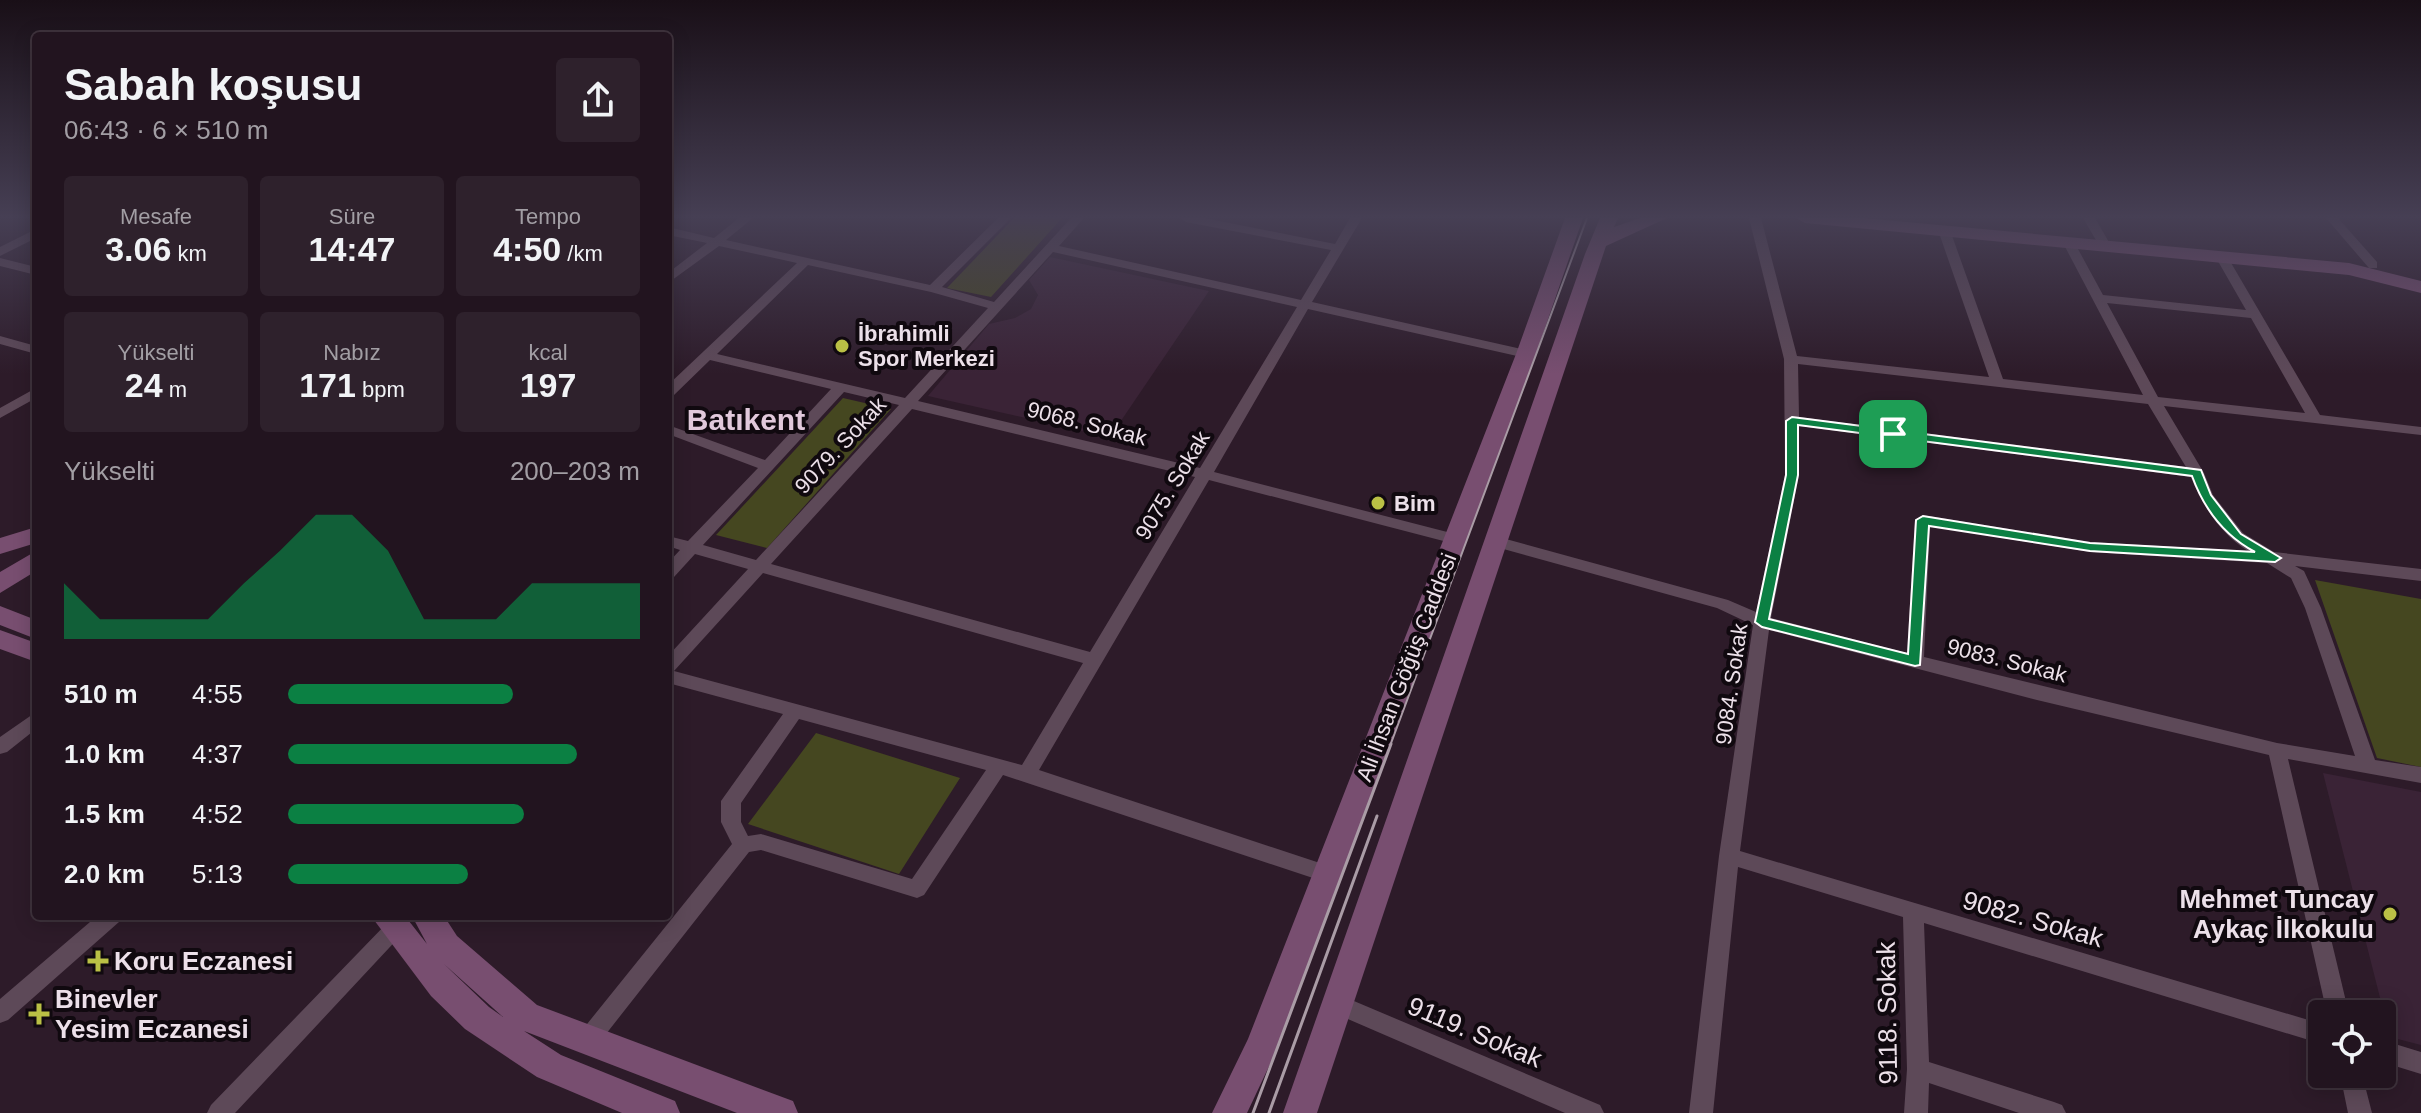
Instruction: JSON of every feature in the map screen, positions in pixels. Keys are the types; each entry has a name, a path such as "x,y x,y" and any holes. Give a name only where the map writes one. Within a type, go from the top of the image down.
{"main road":[{"name":"Ali İhsan Göğüş Caddesi","path":"1229,1113 1262,1045 1328,874 1526,354 1554,270"},
{"name":"Ali İhsan Göğüş Caddesi","path":"1300,1113 1335,1003 1590,270"},
{"path":"2353,270 2421,287"},
{"path":"2399,270 2421,274"},
{"path":"0,546 32,536"},
{"path":"0,565 32,544"},
{"path":"0,584 32,562"},
{"path":"0,615 32,642"},
{"path":"0,639 32,644"},
{"path":"0,646 32,645"},
{"path":"437,921 446,946 526,1016 781,1113"},
{"path":"391,922 442,986 477,1018 549,1066 663,1113"}],"street":[{"path":"672,389 797,270"},
{"path":"843,270 933,289 998,307"},
{"path":"933,289 952,270"},
{"name":"9079. Sokak","path":"672,663 1031,270"},
{"path":"1152,270 1526,354"},
{"name":"9075. Sokak","path":"1027,774 1324,270"},
{"name":"9084. Sokak","path":"1701,1113 1729,856 1762,622 1792,475 1791,359 1768,270"},
{"path":"1958,270 1998,383"},
{"path":"2084,270 2153,400 2197,473 2206,496 2237,537 2298,575 2313,608 2367,763"},
{"path":"2229,270 2314,417"},
{"path":"2099,298 2255,315"},
{"path":"3,343 32,349"},
{"name":"9068. Sokak","path":"706,355 912,402 1455,539"},
{"path":"1791,359 2421,431"},
{"path":"672,372 687,374"},
{"path":"672,568 842,386"},
{"path":"0,414 32,394"},
{"path":"1792,421 2197,473"},
{"path":"672,430 767,466"},
{"path":"1915,661 1923,520 2090,547 2275,558 2421,575"},
{"name":"9083. Sokak","path":"1495,541 1722,604 1762,622 1915,661 2277,750 2367,763 2421,775"},
{"path":"672,542 1094,660"},
{"path":"672,677 1027,774 1328,874"},
{"path":"743,845 731,822 731,801 795,711"},
{"path":"0,747 32,722"},
{"path":"2277,750 2335,1000"},
{"path":"587,1041 743,845 761,842 917,889 999,766"},
{"name":"9082. Sokak","path":"1729,856 2308,1030"},
{"name":"9118. Sokak","path":"1913,913 1918,1069 1916,1113"},
{"path":"0,1013 107,920"},
{"path":"219,1113 391,922"},
{"name":"9119. Sokak","path":"1335,1003 1592,1113"},
{"path":"2396,1055 2421,1063"},
{"path":"1918,1069 2054,1113"},
{"path":"2354,1088 2360,1113"}],"shaded area":[{"path":"1038,270 1111,270 1209,291 1110,437 928,396 989,324 1015,318 1031,309 1038,295 1029,280"},
{"name":"Mehmet Tuncay Aykaç İlkokulu","path":"2323,773 2421,792 2421,1045 2396,1039 2396,1000 2381,1000"}],"green space":[{"path":"964,270 1015,270 991,297 947,288"},
{"path":"843,398 891,409 767,548 716,535"},
{"path":"2315,580 2421,599 2421,767 2377,758"},
{"path":"816,733 960,778 899,874 748,824"}],"tram line":[{"path":"1390,746 1568,270"},
{"path":"1253,1113 1391,744"},
{"path":"1269,1113 1377,816"}],"place":[{"name":"İbrahimli Spor Merkezi","path":"842,346"},
{"name":"Bim","path":"1378,503"},
{"name":"Mehmet Tuncay Aykaç İlkokulu","path":"2390,914"},
{"name":"Koru Eczanesi","path":"98,961"},
{"name":"Binevler Yesim Eczanesi","path":"39,1014"}],"district":[{"name":"Batıkent","path":"746,420"}],"route":[{"path":"1792,421 1893,434 2197,473 2206,496 2237,537 2275,558 2090,547 1923,520 1915,661 1762,622 1792,475 1792,421"}]}
